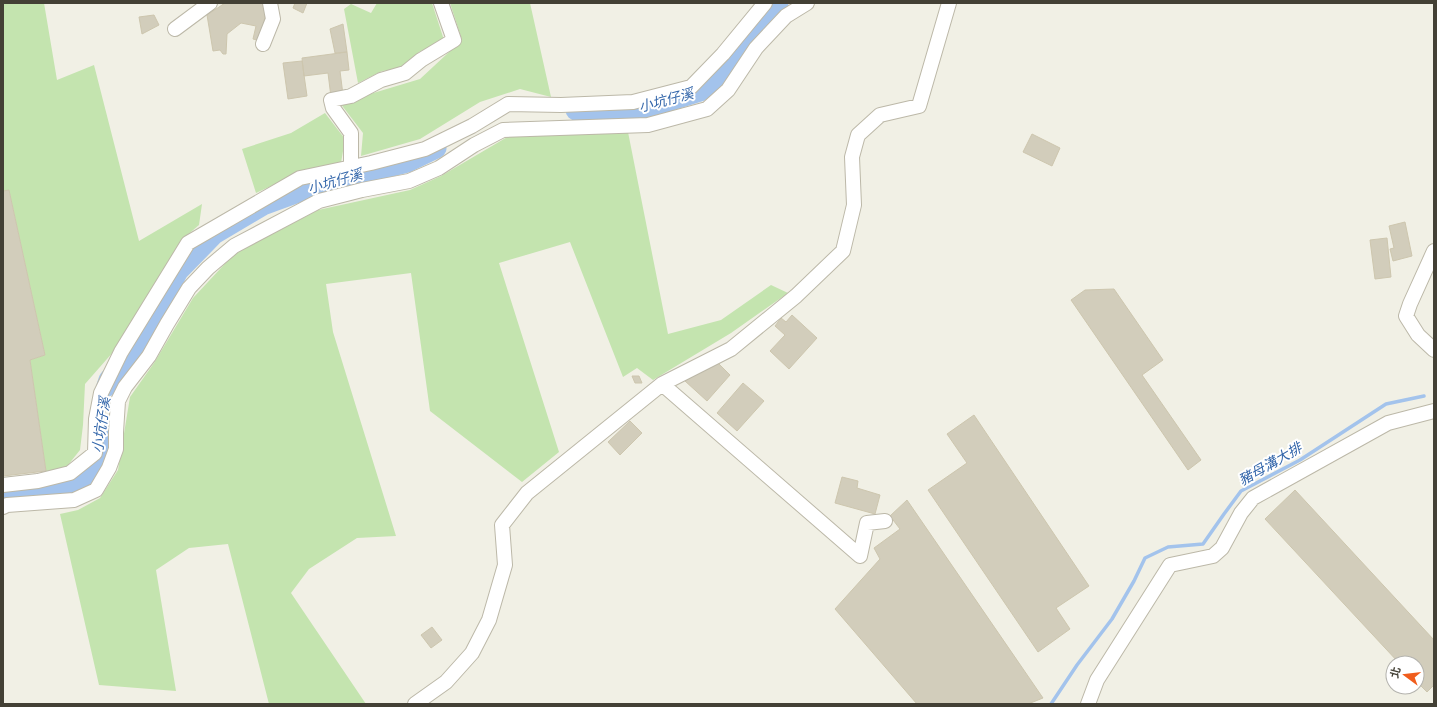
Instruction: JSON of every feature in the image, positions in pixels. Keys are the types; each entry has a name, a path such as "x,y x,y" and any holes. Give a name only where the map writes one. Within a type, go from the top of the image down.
{"street":[{"path":"175,29 210,3"},
{"path":"263,44 273,19 270,3"},
{"path":"351,167 351,133 333,108 331,100 351,96 381,80 405,73 421,60 454,40 441,3"},
{"path":"3,485 38,481 70,473 95,453 96,419 101,393 121,352 188,243 300,178 425,149 472,126 508,104 561,105 633,102 691,87 723,54 765,3"},
{"path":"3,506 74,500 96,490 109,468 116,450 118,401 125,387 149,356 189,288 208,268 234,246 319,201 362,190 409,181 439,168 474,144 504,130 599,126 648,126 707,109 728,90 756,48 786,16 807,3"},
{"path":"415,704 446,682 472,653 490,620 505,565 502,525 522,498 662,384 731,349 796,296 843,251 854,205 852,157 858,135 880,115 919,106 949,3"},
{"path":"1434,251 1406,316 1418,335 1434,350"},
{"path":"662,384 860,556 867,523 885,521"},
{"path":"1088,704 1097,680 1170,565 1213,556 1222,548 1241,513 1253,498 1388,423 1434,411"}],"green space":[{"path":"3,3 44,3 57,80 94,65 139,241 202,204 199,225 185,237 114,351 85,384 80,450 64,470 46,471 30,360 45,355 9,190 3,191"},
{"path":"377,3 432,3 444,40 419,52 401,69 382,71 358,83 344,9 351,4 371,13"},
{"path":"450,3 530,3 551,97 520,89 480,102 420,139 361,156 363,133 340,103 420,79 462,40"},
{"path":"325,113 345,139 341,163 295,175 256,193 242,149 291,133"},
{"path":"628,132 668,334 721,320 771,285 788,293 731,333 653,380 637,368 623,377 570,242 499,263 559,452 522,482 430,411 411,273 326,284 333,332 396,536 357,538 309,569 291,593 366,704 269,704 228,544 189,548 156,570 176,691 99,685 60,514 78,510 100,498 118,470 130,397 154,363 193,298 234,254 318,210 410,190 441,176 509,136"}],"building":[{"path":"225,3 267,4 261,41 253,39 256,26 241,23 227,34 226,54 223,54 220,50 213,51 207,15"},
{"path":"295,3 307,3 303,13 293,8"},
{"path":"154,15 159,25 142,34 139,17"},
{"path":"343,24 347,52 335,53 330,29"},
{"path":"347,52 349,70 340,71 343,95 331,97 328,73 304,76 302,58"},
{"path":"302,61 307,96 288,99 283,63"},
{"path":"1032,134 1060,148 1052,166 1023,152"},
{"path":"9,190 45,355 30,360 46,471 3,476 3,191"},
{"path":"1405,222 1412,256 1393,261 1390,249 1394,248 1389,226"},
{"path":"1387,238 1391,277 1375,279 1370,240"},
{"path":"1114,289 1163,360 1142,375 1201,460 1188,470 1071,300 1085,290"},
{"path":"792,315 817,338 789,369 770,351 785,335 775,326 781,318 786,322"},
{"path":"717,362 730,375 707,401 685,381"},
{"path":"632,376 639,376 642,383 635,383"},
{"path":"743,383 764,401 737,431 717,413"},
{"path":"974,415 1089,586 1056,608 1070,629 1038,652 928,490 967,463 947,434"},
{"path":"630,421 642,433 620,455 608,442"},
{"path":"842,477 858,481 857,488 880,495 875,514 835,503"},
{"path":"1295,490 1434,640 1434,685 1427,692 1425,690 1425,655 1392,655 1265,519"},
{"path":"907,500 1043,698 1028,704 917,704 835,609 880,559 874,548 900,529 890,516"},
{"path":"432,627 442,640 431,648 421,635"}],"waterway":[{"name":"小坑仔溪","path":"576,110 640,110 700,91 724,71 768,11 778,3"},
{"name":"小坑仔溪","path":"107,386 109,380 136,348 178,271 214,234 263,205 315,186 407,162 436,148"},
{"name":"豬母溝大排","path":"1051,704 1077,665 1112,619 1134,581 1145,558 1168,547 1203,544 1241,491 1300,460 1386,404 1424,396"},
{"name":"小坑仔溪","path":"3,496 24,491 73,484 91,471 101,445 101,434"}]}
